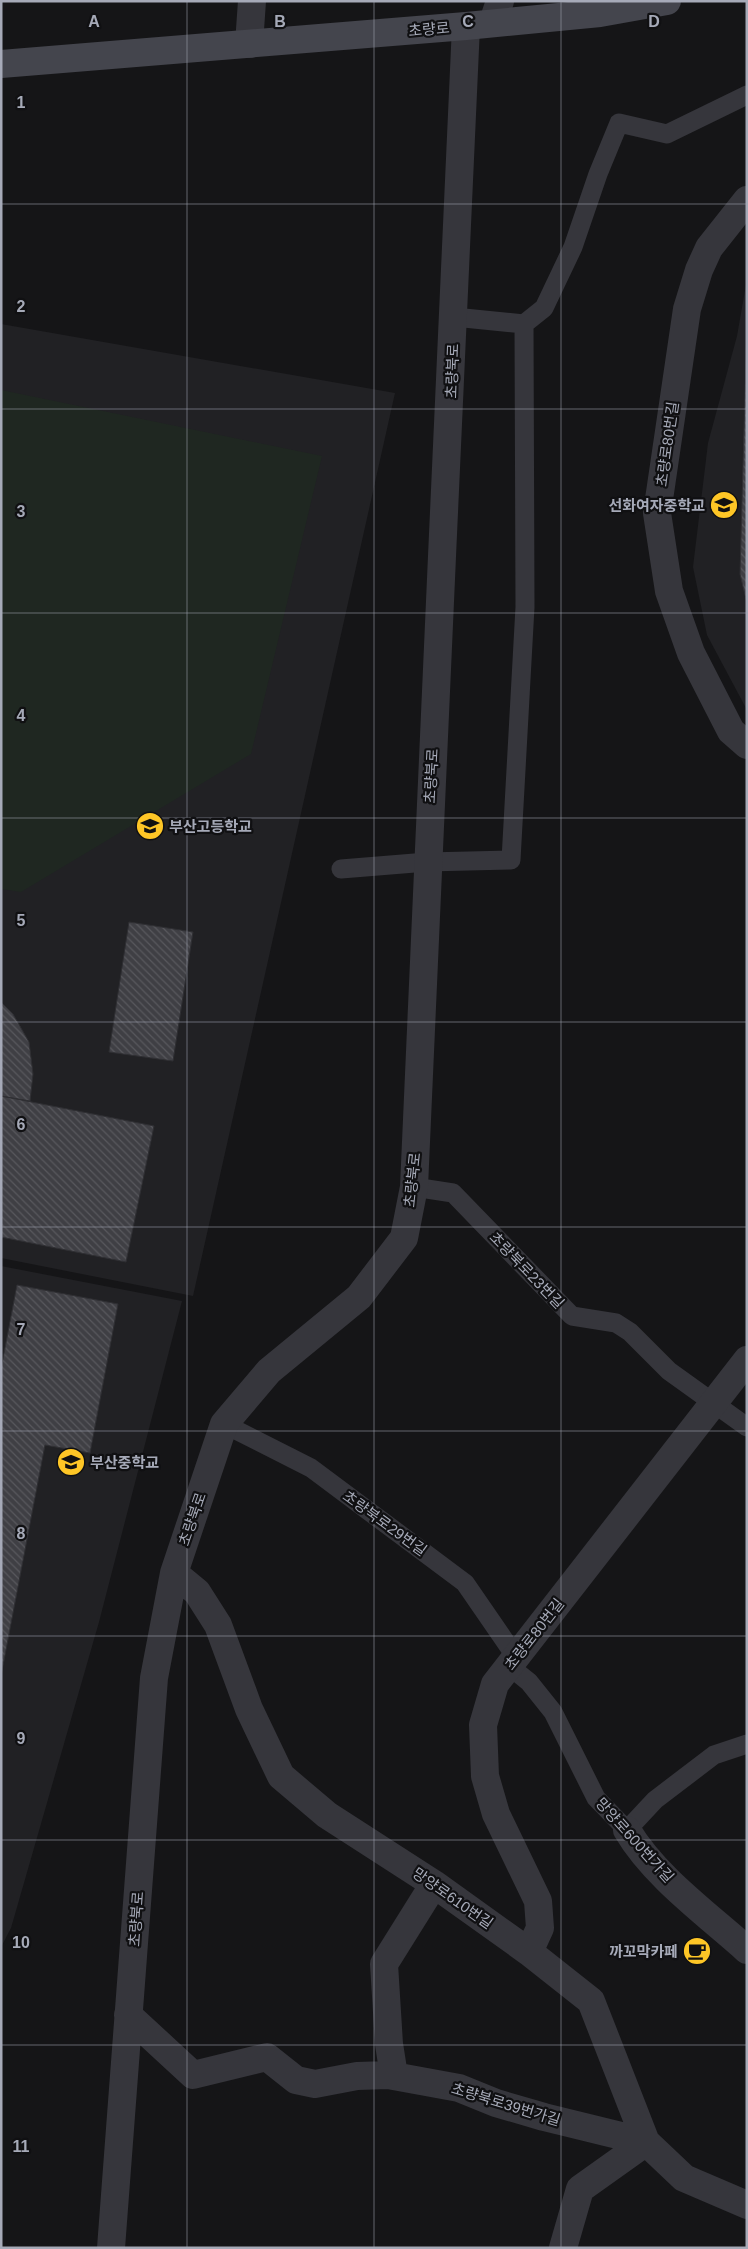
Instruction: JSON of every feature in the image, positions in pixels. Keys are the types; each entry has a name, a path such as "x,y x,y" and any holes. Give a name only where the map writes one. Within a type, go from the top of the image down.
{"main road":[{"name":"초량로","path":"1,64 466,26 496,12 600,13 667,1"}],"street":[{"path":"249,44 252,1"},
{"name":"초량북로","path":"111,2248 130,2025 128,2015 154,1678 174,1573 224,1424 269,1371 359,1297 404,1238 414,1187 427,862 454,317 466,26"},
{"name":"초량로80번길","path":"747,200 709,248 699,270 687,309 657,513 670,591 691,653 732,731 747,745"},
{"name":"초량로80번길","path":"529,1952 540,1928 538,1901 496,1814 485,1776 483,1725 495,1684 747,1360"},
{"name":"망양로610번길","path":"174,1573 197,1592 218,1625 249,1709 281,1776 327,1815 434,1884 529,1952 591,2001 646,2142 684,2178 747,2205"},
{"name":"망양로600번가길","path":"627,1830 638,1848 662,1874 747,1950"},
{"path":"394,2076 389,2044 384,1964 434,1884"},
{"name":"초량북로39번가길","path":"128,2015 193,2075 267,2057 296,2080 315,2084 357,2076 394,2076 459,2088 528,2113 646,2142"},
{"path":"563,2248 580,2189 646,2142"}],"lane":[{"path":"454,317 524,324 544,308 573,247 598,174 619,123 667,134 747,95"},
{"path":"340,869 427,862 511,860 525,607 524,324"},
{"name":"초량북로23번길","path":"414,1187 453,1192 572,1316 616,1323 630,1332 668,1371 747,1427"},
{"name":"초량북로29번길","path":"224,1424 311,1468 465,1583 512,1661"},
{"name":"망양로600번가길","path":"512,1661 553,1712 596,1798 627,1830"},
{"path":"627,1830 655,1800 714,1755 747,1744"}],"shaded area":[{"name":"선화여자중학교","path":"747,279 747,710 707,635 693,567 708,443 737,336"},
{"name":"부산고등학교","path":"1,324 395,393 193,1296 1,1258"},
{"path":"1,390 322,456 251,754 21,892 1,889"},
{"name":"부산중학교","path":"1,1266 182,1301 99,1622 11,1928 1,1947"}],"building":[{"path":"747,323 747,603 740,574"},
{"path":"129,922 193,932 173,1061 109,1052"},
{"path":"1,1002 13,1014 29,1042 33,1074 30,1101 1,1096"},
{"path":"1,1096 154,1126 126,1262 1,1237"},
{"path":"17,1285 118,1304 90,1453 45,1445 1,1676 1,1369"}],"place":[{"name":"선화여자중학교","path":"724,505"},
{"name":"부산고등학교","path":"150,826"},
{"name":"부산중학교","path":"71,1462"},
{"name":"까꼬막카페","path":"697,1951"}]}
